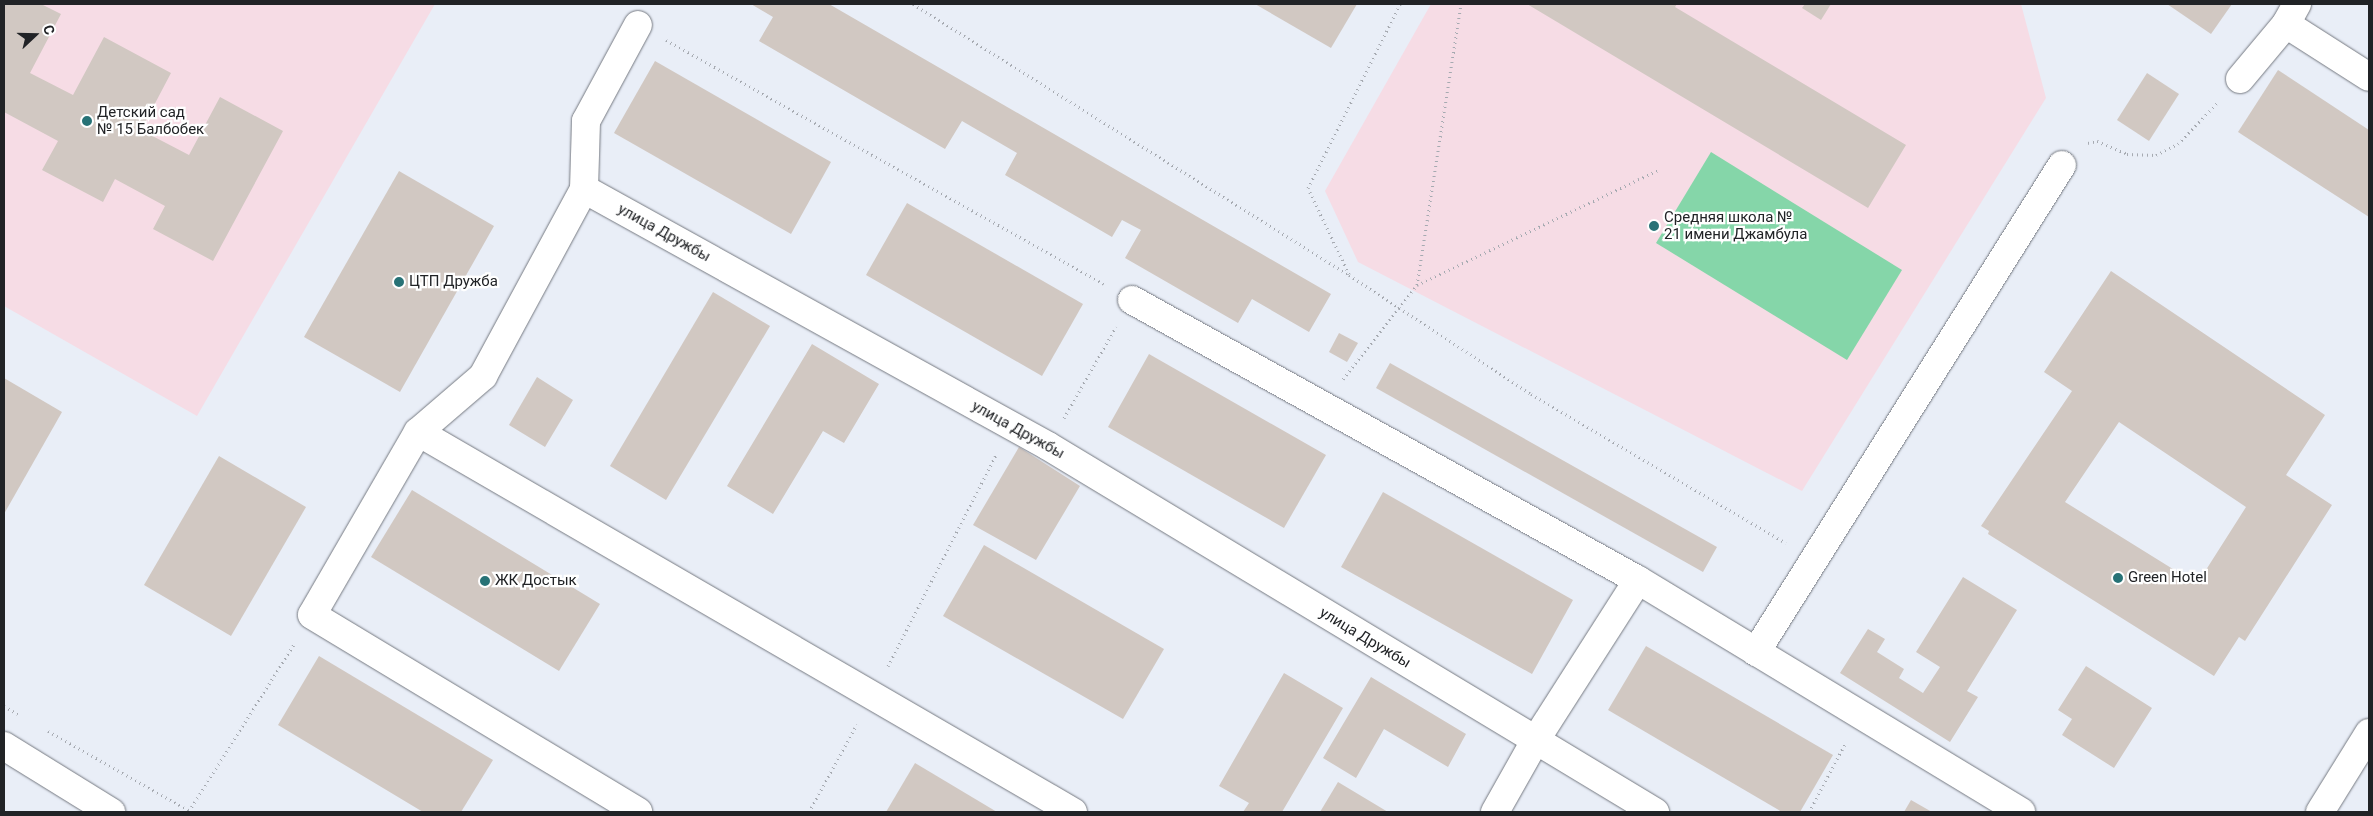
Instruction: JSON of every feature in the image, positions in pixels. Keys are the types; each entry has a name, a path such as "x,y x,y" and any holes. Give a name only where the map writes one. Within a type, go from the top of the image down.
{"street":[{"path":"2240,79 2292,14 2369,77"},
{"path":"638,25 586,121 584,189 483,376 418,432 312,616 638,812"},
{"path":"1756,652 2062,165"},
{"name":"улица Дружбы","path":"584,189 1048,446 1655,812"},
{"path":"1132,300 1638,580 2021,812"},
{"path":"418,432 1073,812"},
{"path":"1495,812 1535,741 1638,580"},
{"path":"2320,812 2369,733"},
{"path":"4,746 111,812"}],"path":[{"path":"912,4 1349,275 1530,394 1814,560"},
{"path":"1349,275 1308,188 1400,4"},
{"path":"1323,406 1417,285 1461,4"},
{"path":"638,25 1132,300 1048,446"},
{"path":"2062,165 2074,146 2097,141 2127,154 2156,155 2178,144 2240,79"},
{"path":"1417,285 1658,170"},
{"path":"809,812 873,696 1011,426"},
{"path":"46,730 190,812 312,616"},
{"path":"4,706 21,715"},
{"path":"1810,812 1860,714"}],"shaded area":[{"path":"4,4 435,4 197,416 4,306"},
{"name":"Средняя школа № 21 имени Джамбула","path":"1431,4 2021,4 2046,98 1802,491 1358,262 1325,191"}],"green space":[{"path":"1711,152 1902,270 1847,360 1656,243"}],"building":[{"path":"4,4 41,4 61,14 30,73 73,95 104,37 171,73 141,130 189,155 220,97 283,131 213,261 153,229 165,206 115,179 103,202 42,170 58,141 4,112"},
{"path":"751,4 829,4 1331,294 1309,332 1252,299 1238,323 1125,258 1141,230 1122,220 1112,237 1005,175 1017,153 962,121 945,149 759,41 773,17"},
{"path":"1255,4 1357,4 1331,48"},
{"path":"1527,4 1677,4 1675,7 1906,145 1868,208"},
{"path":"1805,4 1831,4 1821,20 1802,8"},
{"path":"2167,4 2232,4 2211,34"},
{"path":"655,61 831,162 791,234 614,133"},
{"path":"2278,70 2369,130 2369,217 2238,132"},
{"path":"2147,73 2179,94 2149,141 2117,120"},
{"name":"ЦТП Дружба","path":"399,171 494,226 400,392 304,337"},
{"path":"907,203 1083,304 1042,376 866,275"},
{"path":"2111,271 2325,415 2286,475 2332,505 2245,641 2239,637 2214,676 1988,534 1989,531 1981,526 2072,391 2044,372","holes":["2119,422 2246,507 2197,584 2065,502"]},
{"path":"713,292 770,326 666,500 610,466"},
{"path":"1339,333 1358,343 1347,362 1329,352"},
{"path":"812,344 879,384 844,443 823,431 773,514 727,486"},
{"path":"1149,354 1326,455 1284,528 1108,427"},
{"path":"1390,363 1717,547 1703,572 1376,388"},
{"path":"537,377 573,400 545,447 509,425"},
{"path":"4,378 62,412 4,514"},
{"path":"1019,447 1080,486 1036,560 973,525"},
{"path":"219,456 306,507 231,636 144,585"},
{"name":"ЖК Достык","path":"412,490 600,604 559,671 371,557"},
{"path":"1383,492 1573,600 1532,674 1341,567"},
{"path":"984,545 1164,649 1123,719 943,616"},
{"path":"1963,577 2017,610 1967,691 1978,697 1950,742 1840,673 1868,629 1885,639 1877,652 1904,669 1899,678 1923,693 1940,667 1916,652"},
{"path":"1646,646 1833,755 1800,812 1782,812 1608,710"},
{"path":"319,656 493,760 461,812 423,812 278,725"},
{"path":"2086,666 2152,708 2114,768 2062,735 2072,719 2058,710"},
{"path":"1284,673 1343,708 1282,812 1243,812 1249,803 1219,786"},
{"path":"1371,677 1466,734 1448,767 1384,729 1356,778 1323,758"},
{"path":"915,763 997,812 886,812"},
{"path":"1338,782 1388,812 1320,812"},
{"path":"1911,800 1932,812 1904,812"}],"place":[{"name":"Детский сад № 15 Балбобек","path":"87,121"},
{"name":"Средняя школа № 21 имени Джамбула","path":"1654,226"},
{"name":"ЦТП Дружба","path":"399,282"},
{"name":"Green Hotel","path":"2118,578"},
{"name":"ЖК Достык","path":"485,581"}]}
